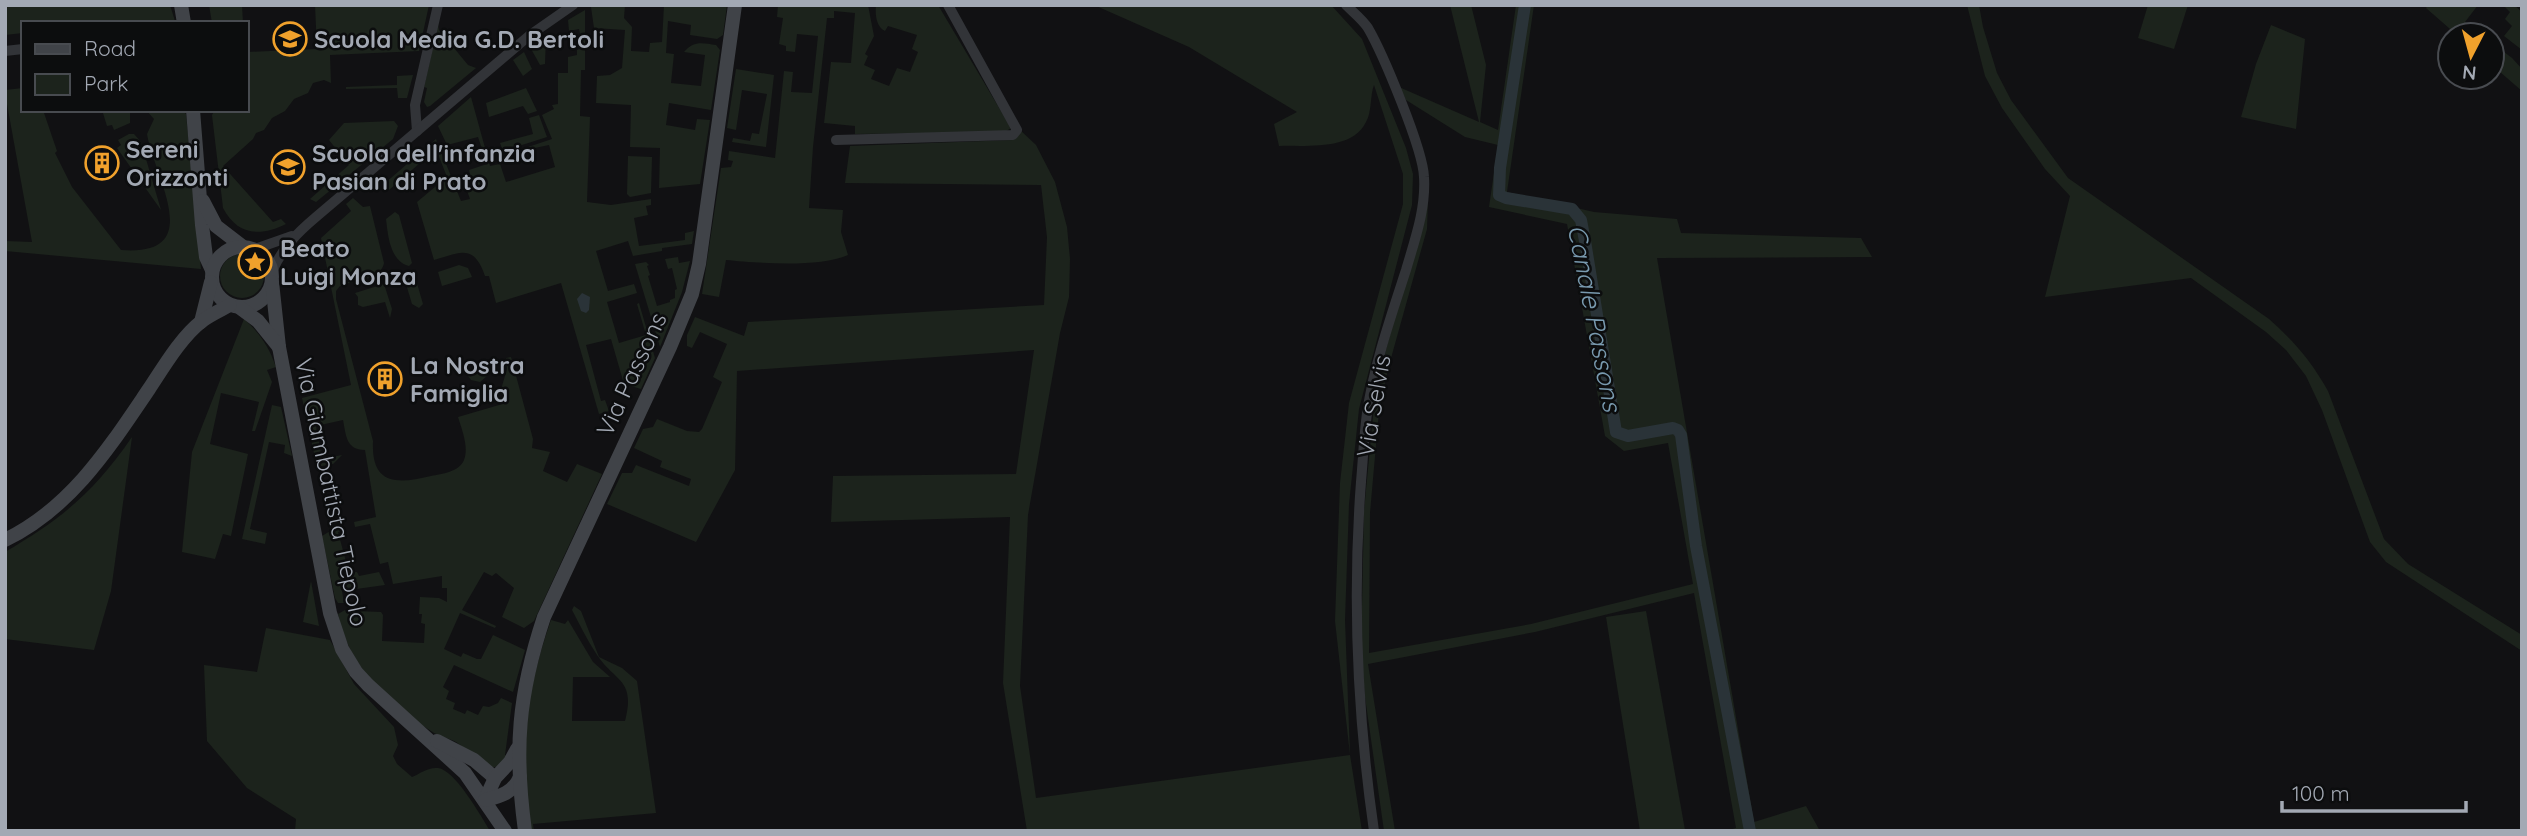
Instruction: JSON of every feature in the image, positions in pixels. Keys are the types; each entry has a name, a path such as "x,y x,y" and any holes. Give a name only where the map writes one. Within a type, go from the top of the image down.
{"street":[{"path":"417,131 415,105 438,5"},
{"path":"5,540 56,507 78,486 94,468 168,360 201,322 234,306 253,305 265,296 279,254 295,235 530,35 573,5"},
{"name":"Via Passons","path":"525,831 518,747 522,701 530,659 544,617 670,347 692,293 702,242 735,5"},
{"path":"836,140 1013,135 1017,130 948,5"},
{"name":"Via Selvis","path":"1346,5 1367,26 1374,41 1413,137 1424,173 1424,202 1419,225 1367,412 1359,509 1356,661 1363,755 1374,831"},
{"path":"193,112 205,245 212,276 222,300 234,306"},
{"path":"202,198 216,226 266,257 272,277"},
{"path":"201,322 218,258 225,251 249,248 295,235"},
{"name":"Via Giambattista Tiepolo","path":"272,277 279,347 314,532 337,635 356,673 465,774 506,831"},
{"name":"Via Giambattista Tiepolo","path":"234,306 257,321 279,347"},
{"name":"Via Giambattista Tiepolo","path":"426,736 474,760 495,778"},
{"path":"485,800 495,778 510,762 518,747"},
{"path":"485,800 505,795 516,786 520,777"}],"green space":[{"path":"5,5 170,5 175,21 21,21 21,33 5,35"},
{"path":"209,5 242,5 243,21 212,21"},
{"path":"315,5 429,5 419,51 330,55 331,83 324,80 313,83 308,93 294,99 285,111 272,118 264,130 256,133 253,139 223,166 273,222 281,219 286,224 258,232 242,228 235,224 223,208 212,115 214,112 248,112 248,52 317,49"},
{"path":"593,5 625,5 624,18 632,27 631,51 649,52 650,43 662,42 664,5 727,5 723,35 717,39 690,35 691,25 668,21 666,53 674,54 671,83 701,86 705,55 684,52 691,46 699,43 711,44 720,50 711,110 669,103 666,125 695,130 697,119 710,120 700,184 659,188 660,148 630,147 631,105 596,103 597,76 610,75 622,68 625,30 594,28"},
{"path":"778,5 868,5 874,36 865,54 868,56 864,65 875,70 871,79 889,86 897,68 910,72 918,52 912,49 917,35 888,26 885,31 882,29 877,20 876,5 938,5 1011,128 1005,132 855,134 855,126 824,123 831,62 851,63 855,13 834,11 834,18 827,18 809,208 843,210 841,232 848,255 805,263 726,260 719,297 702,294 721,168 731,167 733,161 728,160 729,151 775,158 784,71 793,72 791,92 812,93 818,36 797,34 795,52 786,51 786,46 779,44 783,18 777,17"},
{"path":"1094,5 1331,5 1362,39 1406,148 1413,174 1412,205 1359,409 1349,504 1345,620 1350,755 1335,621 1340,483 1349,403 1403,204 1403,174 1374,85 1368,118 1350,138 1327,145 1279,146 1274,124 1297,112 1189,47"},
{"path":"1450,5 1471,5 1486,65 1480,122 1498,130 1516,5 1534,5 1507,192 1594,212 1677,219 1681,233 1861,238 1872,257 1657,258 1754,822 1806,806 1820,831 1725,831 1736,828 1694,593 1535,632 1368,664 1395,831 1384,831 1361,654 1364,511 1374,406 1386,349 1428,200 1427,229 1379,411 1370,513 1369,653 1531,624 1693,584 1668,443 1624,451 1605,436 1567,224 1489,207 1498,145 1465,137 1406,100 1399,87 1479,122"},
{"path":"1967,5 1979,5 1997,73 2011,100 2068,178 2269,319 2287,335 2309,361 2328,391 2384,539 2408,564 2522,635 2522,651 2386,562 2370,542 2322,410 2306,376 2286,350 2266,332 2191,278 2045,297 2070,196 2045,169 2002,108 1985,76"},
{"path":"2148,5 2188,5 2174,49 2138,38"},
{"path":"2428,5 2478,5 2466,21 2441,21 2426,8"},
{"path":"2503,5 2514,5 2522,12 2522,50 2506,38 2512,26 2505,19 2510,12"},
{"path":"585,10 585,70 581,70 580,116 590,117 587,202 611,205 651,199 651,205 646,206 648,215 634,218 639,246 685,240 685,233 694,231 692,244 662,248 662,251 633,256 628,241 596,251 608,291 634,284 637,293 607,302 619,343 646,335 637,304 639,303 655,358 641,389 624,384 611,339 586,345 601,401 605,400 609,411 599,414 561,283 496,303 489,276 485,276 481,266 471,255 459,253 434,260 417,202 447,177 436,149 389,190 384,184 436,139 461,201 470,199 465,185 471,178 469,170 487,164 478,137 447,145 438,126 471,97 490,166 500,164 506,182 555,167 549,145 525,148 552,139 542,115 554,109 552,105 558,104 558,73 568,73 568,57 577,55 577,50 583,48 579,29 569,31 568,20"},
{"path":"438,25 439,30 468,65 476,68 427,107 424,102 427,88 424,87"},
{"path":"2271,25 2305,39 2296,129 2241,117 2256,64"},
{"path":"546,35 545,64 540,65 530,47"},
{"path":"524,52 532,69 523,76 513,60"},
{"path":"2506,54 2522,69 2522,91 2506,77"},
{"path":"736,69 774,75 766,147 732,142 733,138 750,141 752,133 759,134 767,94 742,90 736,130 727,128"},
{"path":"413,75 407,98 398,98 397,88 346,89 397,85 397,76"},
{"path":"21,88 21,112 44,112 57,151 55,153 72,187 121,250 147,249 163,241 169,228 165,191 147,134 154,119 148,112 184,112 201,269 5,251 5,241 32,242 5,90"},
{"path":"526,88 537,111 528,114 523,106 489,117 486,103"},
{"path":"103,112 130,112 130,123 114,130 112,125 107,126"},
{"path":"539,115 547,137 503,151 500,143 533,134 529,118"},
{"path":"394,121 398,126 393,139 316,202 310,199 349,165 329,140 344,123"},
{"path":"1019,129 1036,145 1055,182 1067,227 1069,297 1060,333 1028,515 1020,686 1036,798 1350,755 1362,831 1027,831 1003,683 1010,517 831,522 833,476 1016,474 1034,350 737,371 735,470 696,542 607,504 622,473 632,473 636,465 689,486 691,479 660,467 662,461 634,448 643,429 653,427 657,419 687,431 699,432 702,429 722,382 713,377 727,344 700,332 692,348 687,346 687,335 695,317 744,336 748,322 1044,305 1047,237 1041,185 845,183 850,146 1012,140"},
{"path":"134,134 141,142 161,210 117,148 121,145 118,140"},
{"path":"628,156 652,157 651,193 630,197 627,194"},
{"path":"353,198 363,207 370,206 384,263 378,273 340,286 336,291 336,299 373,441 373,455 381,473 396,480 418,479 454,470 462,464 466,450 458,417 506,403 502,386 507,369 506,358 511,357 533,439 532,448 550,452 543,471 567,482 577,464 602,474 534,621 524,628 502,617 514,588 496,573 492,576 484,572 462,610 496,626 495,628 460,613 444,649 461,657 463,653 481,659 493,635 525,650 513,692 454,665 443,687 449,691 446,699 455,703 453,709 465,714 467,710 478,715 483,706 489,707 498,703 501,698 512,703 505,755 508,757 496,767 486,766 456,742 431,731 385,695 360,666 343,633 338,614 345,610 347,613 381,612 382,641 424,643 425,624 421,623 422,614 419,614 420,597 439,598 447,602 447,588 442,588 442,576 393,584 388,562 380,564 370,524 355,527 354,522 376,517 365,450 350,444 343,420 316,426 322,459 342,455 333,464 317,467 302,398 351,385 321,238 351,211 346,204"},
{"path":"395,212 399,215 412,263 409,266 398,259 389,240 386,219"},
{"path":"242,254 251,255 258,260 263,267 263,285 258,292 251,297 242,298 233,297 226,292 221,285 220,276 221,267 226,260 233,255"},
{"path":"678,257 679,263 690,261 682,292 660,347 635,264 646,262 649,265 648,276 657,306 675,298 677,289 672,268 668,269 665,259"},
{"path":"459,265 468,268 472,277 442,286 438,272"},
{"path":"407,279 416,280 423,304 419,308 412,304 406,284"},
{"path":"384,284 392,309 390,318 385,302 363,307 358,305 355,293"},
{"path":"244,319 263,341 276,367 267,370 272,382 255,431 252,431 259,402 221,393 210,444 248,454 231,536 223,534 215,559 182,552 192,452"},
{"path":"487,366 487,376 480,382 471,380 465,372"},
{"path":"272,405 281,407 292,456 284,453 285,445 269,442 250,529 267,533 265,544 242,539"},
{"path":"132,437 111,591 94,650 5,639 5,552 76,502 104,473"},
{"path":"340,525 346,529 338,532 349,573 357,572 359,576 379,572 385,585 342,591 344,603 338,603 335,598 322,536"},
{"path":"311,581 319,626 303,622"},
{"path":"574,606 581,611 599,657 622,668 637,681 656,813 533,824 534,831 530,831 525,783 525,737 536,669 551,620 565,624 568,620 593,662 610,677 573,677 572,721 625,721 628,707 626,689 622,682 604,664 593,649 572,610"},
{"path":"1646,611 1685,830 1640,831 1606,617"},
{"path":"266,628 330,640 354,684 394,727 398,745 393,756 397,764 412,777 431,768 445,771 467,795 490,831 295,831 296,819 247,788 207,741 204,665 257,672"}],"shaded area":[{"path":"582,293 590,297 589,310 586,313 581,311 577,299"}],"waterway":[{"name":"Canale Passons","path":"1525,5 1500,168 1499,195 1572,209 1581,220 1616,432 1628,436 1673,428 1681,435 1696,546 1750,831"}],"place":[{"name":"Scuola Media G.D. Bertoli","path":"290,39"},
{"name":"Sereni Orizzonti","path":"102,163"},
{"name":"Scuola dell'infanzia Pasian di Prato","path":"288,167"},
{"name":"Beato Luigi Monza","path":"255,262"},
{"name":"La Nostra Famiglia","path":"385,379"}]}
